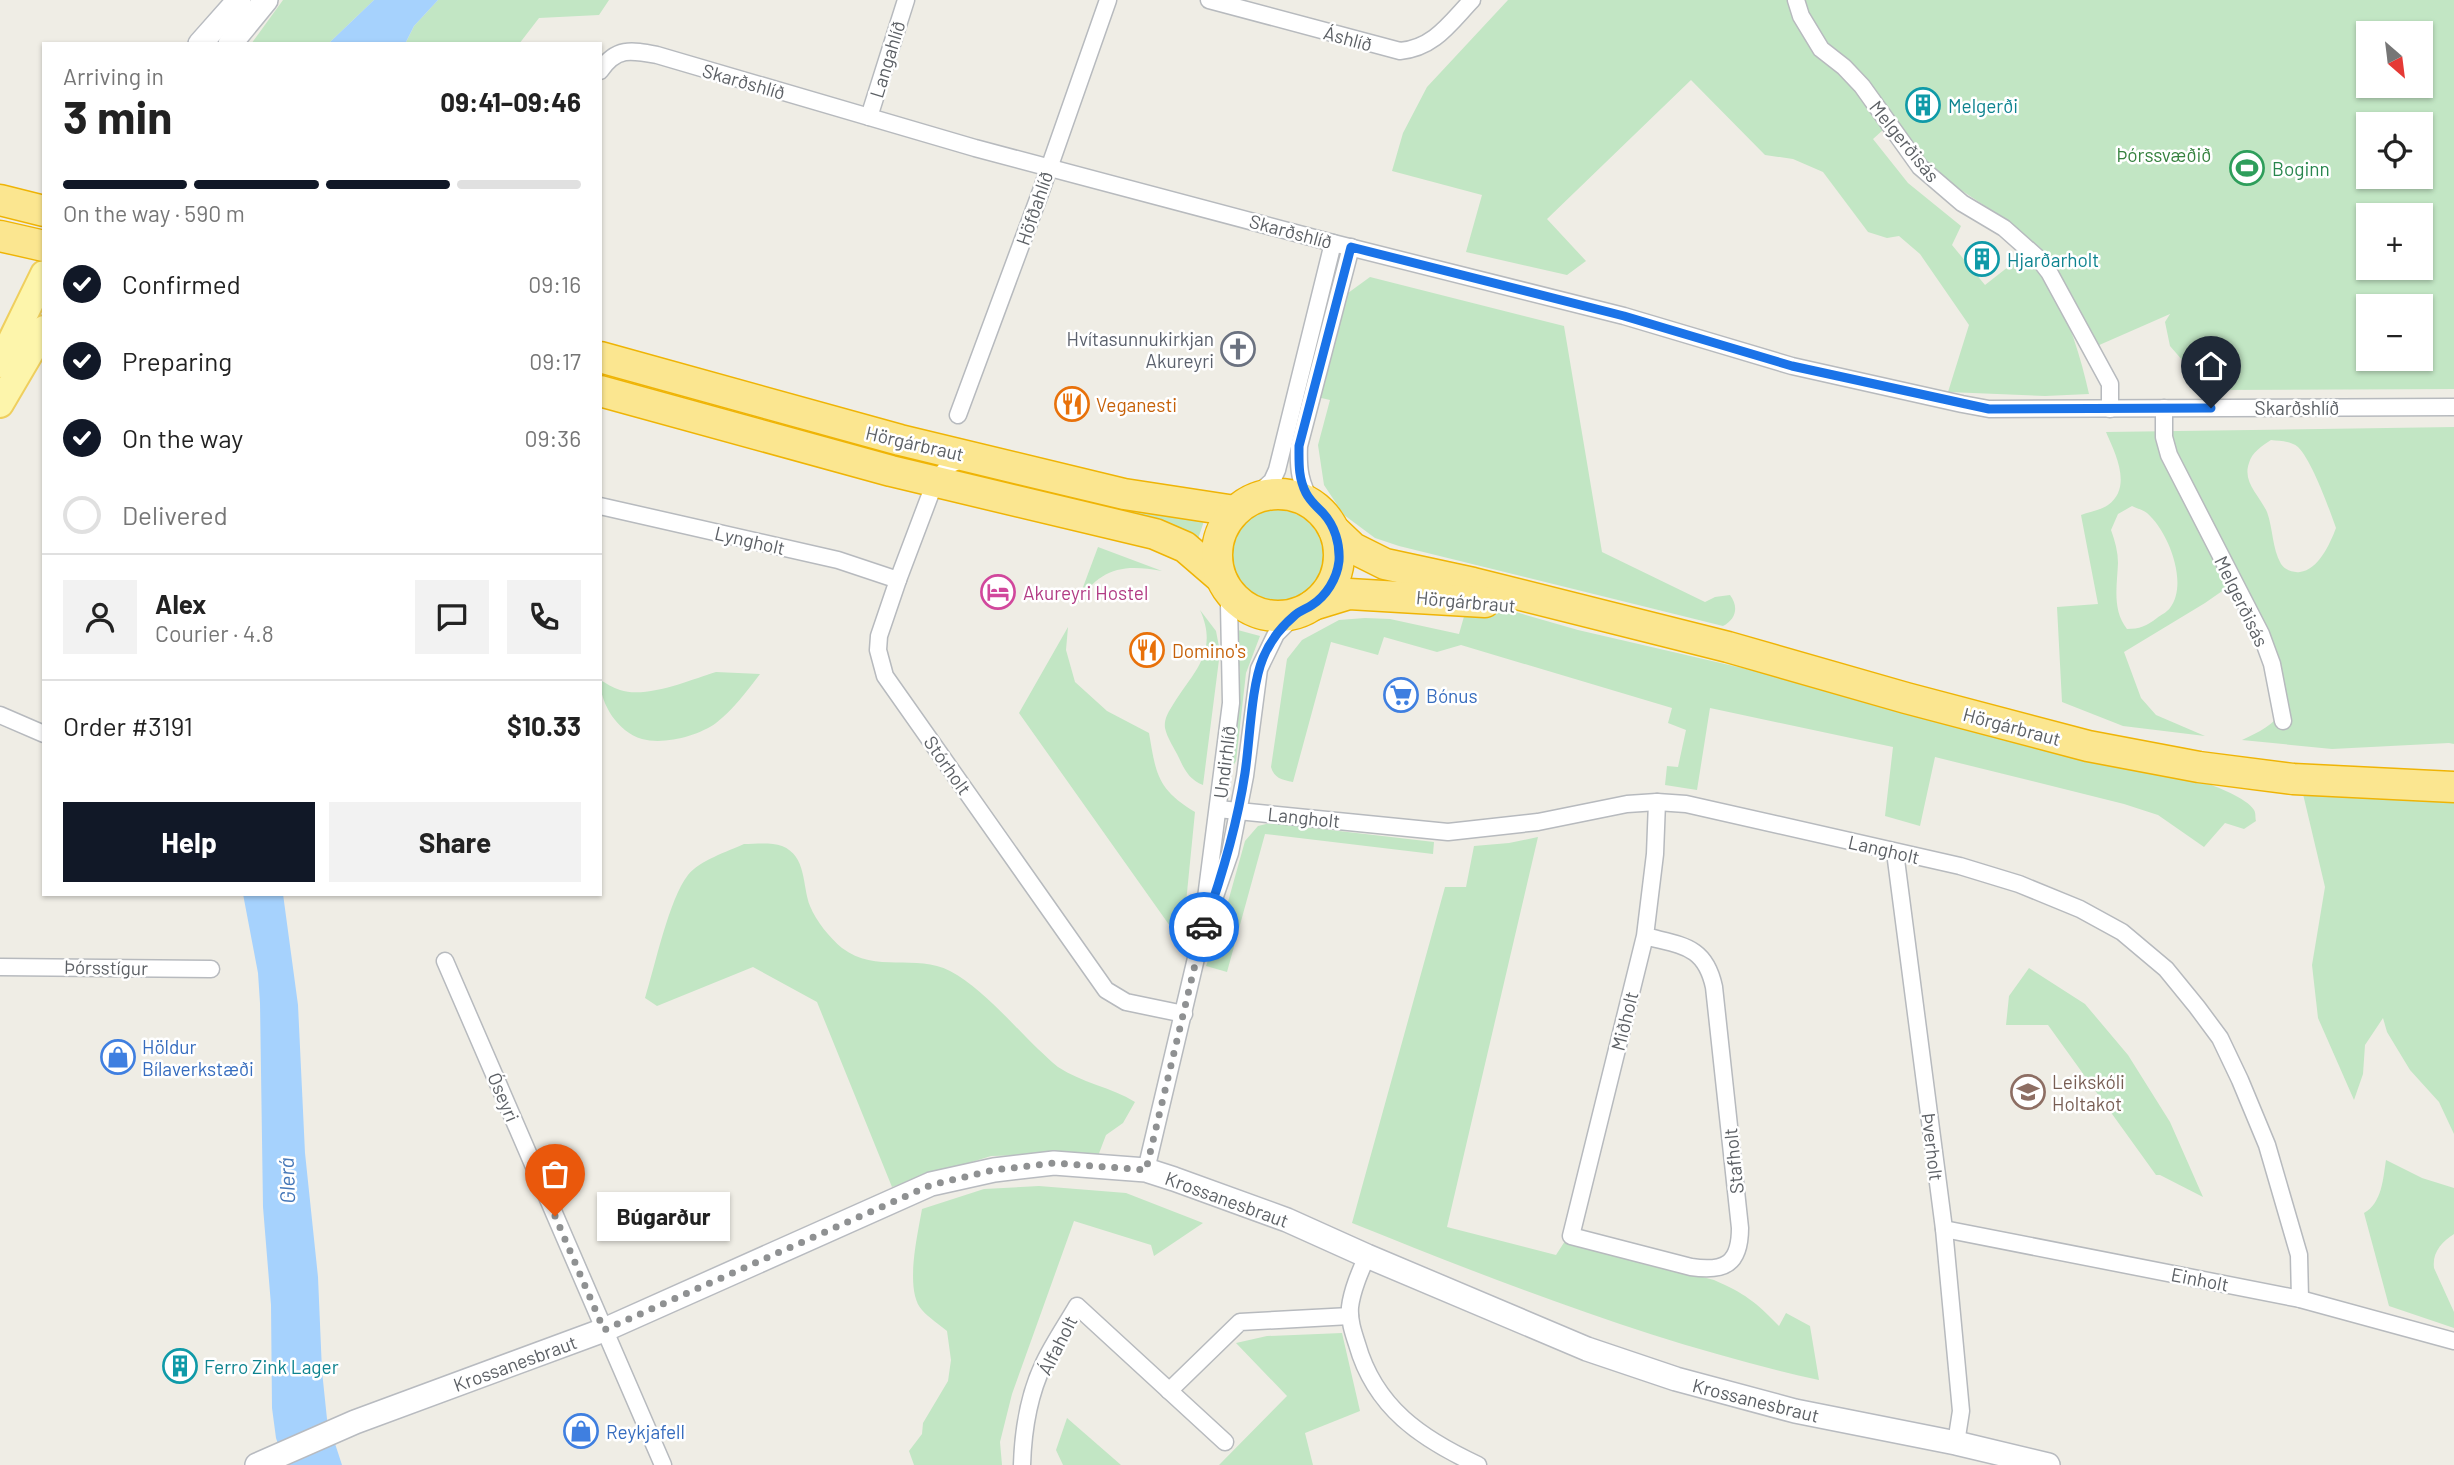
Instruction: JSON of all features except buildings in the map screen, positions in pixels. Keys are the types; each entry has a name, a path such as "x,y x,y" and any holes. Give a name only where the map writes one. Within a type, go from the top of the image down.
{"highway":[{"path":"0,199 42,190"},
{"path":"0,199 42,210"},
{"path":"0,236 42,246"},
{"name":"Hörgárbraut","path":"602,358 857,429 1124,494 1243,505 1267,494 1298,496 1312,503 1353,548 1385,564 1473,583 1728,647 2088,746 2199,766 2294,779 2454,787"},
{"name":"Hörgárbraut","path":"602,392 936,482 1170,539 1198,556 1236,599 1249,609 1264,615 1281,616 1349,594 1380,594 1580,611"},
{"path":"1223,582 1218,566 1218,543 1227,521 1243,505"},
{"path":"1304,609 1329,587 1339,564 1339,546 1334,530"}],"main road":[{"path":"0,364 42,278"},
{"path":"0,404 42,332"}],"street":[{"path":"202,42 239,0"},
{"path":"232,42 266,0"},
{"name":"Langahlíð","path":"869,117 906,0"},
{"name":"Höfðahlíð","path":"958,415 1108,0"},
{"name":"Áshlíð","path":"1209,0 1400,51 1430,43 1472,0"},
{"name":"Melgerðisás","path":"1796,0 1801,16 1821,49 1862,86 1920,167 1962,203 2004,228 2039,259 2049,272 2110,384 2110,409"},
{"name":"Skarðshlíð","path":"602,68 608,59 618,53 632,50 657,55 1048,167 1333,243 1624,316 1792,366 1989,409 2454,407"},
{"path":"1243,505 1272,481 1277,470 1333,243"},
{"path":"1312,503 1298,472 1299,446 1351,247"},
{"name":"Melgerðisás","path":"2164,408 2164,437 2169,455 2261,634 2272,664 2284,721"},
{"name":"Stórholt","path":"969,456 949,466 936,482 898,580 879,636 878,650 885,677 1106,990 1126,1003 1184,1014"},
{"name":"Lyngholt","path":"602,506 838,560 898,580"},
{"name":"Undirhlíð","path":"1146,1170 1201,937 1218,809 1231,703 1229,604 1223,582"},
{"name":"Undirhlíð","path":"1201,937 1230,853 1245,776 1259,669 1276,634 1304,609"},
{"path":"0,715 42,733"},
{"name":"Miðholt","path":"1570,1236 1645,936 1655,854 1657,802"},
{"name":"Langholt","path":"1218,809 1448,832 1538,822 1627,804 1686,804 1960,866 2019,884 2080,909 2122,932 2166,969 2220,1038 2263,1134 2299,1255 2301,1299"},
{"name":"Þverholt","path":"1895,852 1944,1228 1961,1411 1956,1443"},
{"name":"Stafholt","path":"1570,1236 1709,1270 1723,1266 1733,1259 1740,1246 1739,1215 1711,971 1702,956 1685,947 1645,936"},
{"name":"Óseyri","path":"444,961 663,1465"},
{"name":"Þórsstígur","path":"0,967 211,969"},
{"name":"Krossanesbraut","path":"257,1465 355,1422 604,1330 931,1185 994,1170 1054,1163 1146,1170 1287,1220 1587,1349 1676,1379 1796,1411 1956,1443 2048,1465"},
{"name":"Einholt","path":"1944,1228 2301,1299 2454,1341"},
{"path":"1367,1256 1355,1286 1350,1316 1359,1352 1370,1376 1395,1413 1434,1443 1478,1465"},
{"name":"Álfaholt","path":"1022,1465 1029,1409 1043,1365 1077,1306 1224,1442"},
{"path":"1169,1391 1240,1322 1350,1316"}],"green space":[{"path":"283,0 374,0 330,42 252,42"},
{"path":"438,0 609,0 599,15 539,18 521,42 406,42 414,26"},
{"name":"Þórssvæðið","path":"1508,0 2454,0 2454,389 2208,390 2170,346 2165,322 2170,314 2097,346 2050,261 2008,221 1941,177 1911,146 1893,121 1873,139 1908,183 1961,226 1952,245 1985,285 2022,256 2046,281 2068,324 2089,394 2045,396 1948,392 1969,325 1920,254 1899,236 1887,238 1868,232 1823,172 1793,159 1765,155 1691,80 1547,219 1586,261 1567,275 1466,252 1482,195 1392,171 1403,133 1427,87"},
{"path":"1370,277 1564,326 1602,552 1705,602 1715,597 1730,595 1735,608 1731,620 1723,626 1399,546 1375,538 1344,515 1324,485 1318,445 1330,400 1317,397 1348,293"},
{"path":"2454,427 2454,744 2332,749 2242,740 2271,724 2284,709 2238,580 2124,652 2141,698 2156,715 2205,736 2123,726 2062,702 2057,607 2098,604 2081,515 2108,505 2120,489 2120,470 2106,432","holes":["2271,440 2298,447 2320,485 2336,528 2318,561 2300,572 2289,571 2281,564 2267,512 2248,476 2247,470 2252,456","2132,506 2147,513 2155,521 2169,544 2177,572 2177,585 2175,597 2167,611 2146,625 2127,629 2117,606 2118,559 2111,530 2118,514"]},
{"path":"968,470 1204,521 1197,542 1174,528"},
{"path":"1268,510 1286,510 1303,517 1316,530 1323,547 1323,565 1316,582 1303,595 1286,602 1268,602 1251,595 1238,582 1231,565 1231,547 1238,530 1251,517"},
{"path":"1098,547 1162,571 1134,568 1112,572 1093,584 1076,606"},
{"path":"1487,609 1512,611 1578,630 1967,720 2203,782 2245,801 2254,810 2256,821 2244,829 2225,823 2204,847 2158,815 1935,757 1920,826 1885,816 1893,747 1710,708 1697,790 1665,785 1667,766 1678,767 1686,730 1668,723 1672,708 1461,645 1437,652 1384,637 1378,655 1331,642 1293,782 1274,774 1271,767 1287,659 1302,640 1339,620 1365,618 1390,619 1459,634 1465,613"},
{"path":"1200,610 1216,631 1220,652 1203,785 1191,778 1186,771 1167,736 1165,725 1168,713 1205,651 1207,639"},
{"path":"1068,627 1066,650 1075,682 1107,711 1149,733 1160,779 1173,796 1195,812 1182,943 1019,713"},
{"path":"1234,629 1260,636 1246,673 1236,761 1233,766 1231,760 1240,672"},
{"path":"716,672 760,674 716,723 709,728 670,740 642,739 625,730 612,716 602,694 602,681 617,689 631,692 681,684"},
{"path":"2303,794 2454,800 2454,1134 2439,1102 2410,1070 2387,1032 2383,1018 2365,1045 2363,1074 2354,1100 2318,1018 2312,965 2325,887"},
{"path":"1270,823 1434,842 1433,854 1265,834 1227,972 1206,966 1226,909 1245,841 1258,826"},
{"path":"1538,837 1447,1227 1556,1255 1565,1241 1714,1280 1749,1299 1779,1326 1786,1313 1810,1326 1819,1380 1759,1366 1641,1331 1524,1290 1352,1223 1445,887 1466,887 1474,846"},
{"path":"744,844 782,846 796,857 813,912 842,948 868,960 924,963 950,971 985,997 1058,1067 1135,1102 1123,1123 1106,1135 1098,1156 991,1156 892,1187 817,1002 753,967 657,1006 645,998 669,916 688,875 707,861"},
{"path":"2029,968 2085,1004 2128,1055 2170,1122 2203,1197 2156,1175 2048,1025 2006,1025 2009,996"},
{"path":"2386,1160 2422,1178 2454,1188 2454,1234 2439,1248 2434,1268 2454,1312 2454,1328 2389,1306 2364,1213 2378,1197"},
{"path":"1039,1186 1126,1193 1203,1223 1154,1256 1151,1245 1074,1221 1012,1394 1000,1442 1002,1465 914,1465 909,1451 922,1434 923,1423 948,1381 951,1360 947,1331 922,1310 914,1290 915,1246 922,1209 984,1189"},
{"path":"1342,1333 1360,1411 1305,1433 1313,1465 1219,1465 1287,1396 1236,1343 1267,1336"},
{"path":"1067,1418 1121,1465 1063,1465 1056,1450"}],"water":[{"path":"374,0 438,0 414,26 406,42 330,42"},
{"name":"Glerá","path":"243,896 283,896 298,1005 305,1153 318,1277 322,1371 327,1419 342,1465 285,1465 276,1438 272,1408 271,1305 263,1207 258,973"}],"way so far":[{"path":"555,1216 604,1330 931,1185 994,1170 1054,1163 1146,1170 1204,927"}],"place":[{"name":"Melgerði","path":"1923,105"},
{"name":"Boginn","path":"2247,168"},
{"name":"Hjarðarholt","path":"1982,259"},
{"name":"Hvítasunnukirkjan Akureyri","path":"1238,349"},
{"name":"Veganesti","path":"1072,404"},
{"name":"Akureyri Hostel","path":"998,592"},
{"name":"Domino's","path":"1147,650"},
{"name":"Bónus","path":"1401,695"},
{"name":"Höldur Bílaverkstæði","path":"118,1057"},
{"name":"Leikskóli Holtakot","path":"2028,1092"},
{"name":"Búgarður","path":"555,1216"},
{"name":"Ferro Zink Lager","path":"180,1366"},
{"name":"Reykjafell","path":"581,1431"}],"route":[{"path":"1204,927 1230,853 1245,776 1259,669 1264,655 1276,634 1297,613 1312,606 1325,595 1339,564 1339,546 1334,530 1328,519 1312,503 1298,472 1299,446 1351,247 1624,316 1792,366 1962,404 1989,409 2211,408"}]}
